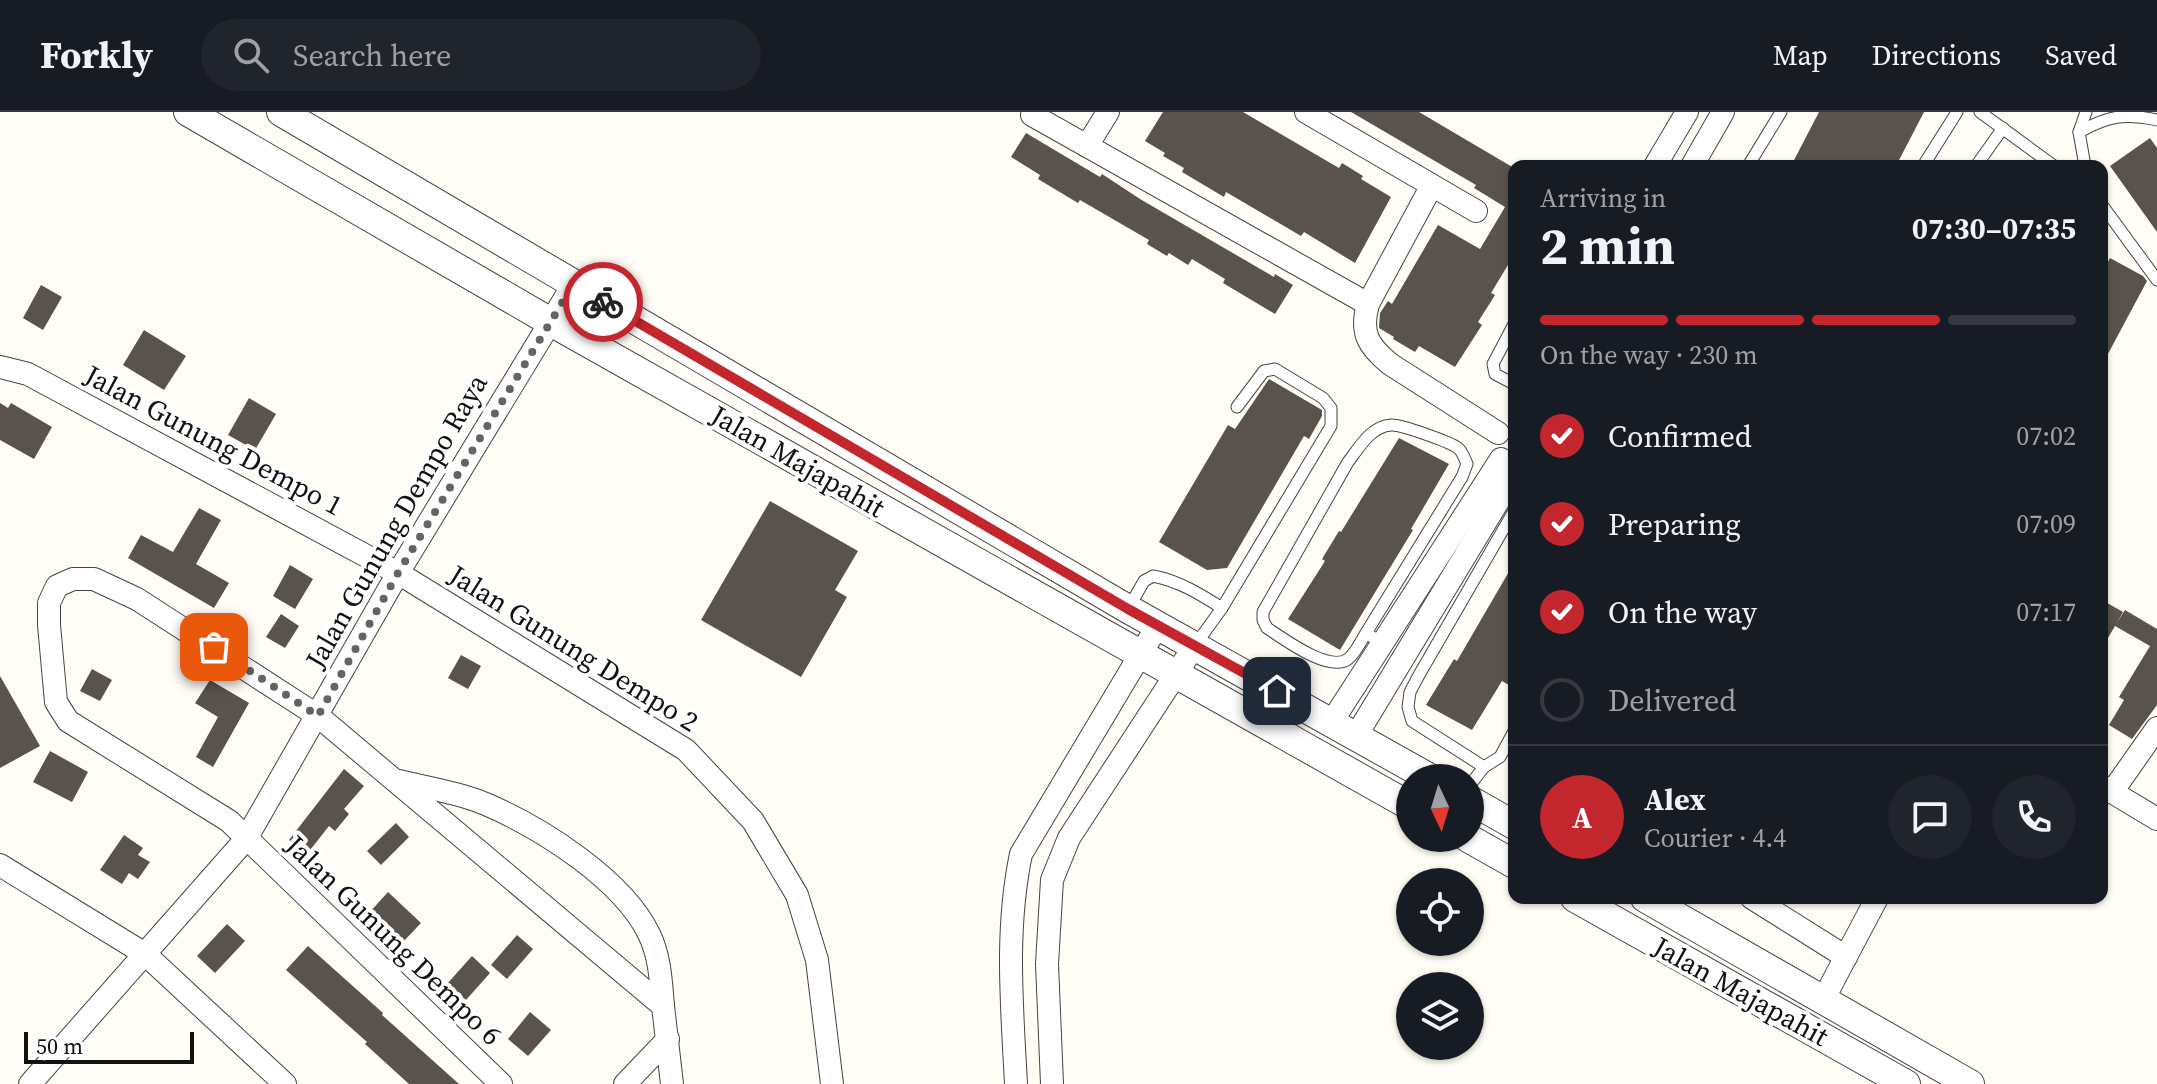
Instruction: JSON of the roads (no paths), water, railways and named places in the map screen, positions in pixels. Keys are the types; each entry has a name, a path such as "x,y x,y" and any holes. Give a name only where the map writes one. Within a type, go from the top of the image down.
{"street":[{"name":"Jalan Majapahit","path":"188,112 549,321 1396,798"},
{"name":"Jalan Majapahit","path":"281,112 1128,609 1405,764"},
{"path":"1087,146 1108,112"},
{"path":"1306,112 1476,211"},
{"path":"1659,160 1687,112"},
{"path":"1695,160 1723,112"},
{"path":"1032,115 1368,304"},
{"path":"1431,187 1368,304 1363,322 1376,352 1390,364 1506,428 1495,447 1508,464"},
{"name":"Jalan Gunung Dempo Raya","path":"30,1084 246,839 398,573 573,285"},
{"name":"Jalan Gunung Dempo 1","path":"0,367 28,374 398,573"},
{"path":"1344,730 1374,638 1508,470"},
{"path":"1344,730 1508,470"},
{"name":"Jalan Gunung Dempo 2","path":"398,573 686,750 753,821 797,895 817,960 832,1084"},
{"name":"Jalan Gunung Dempo 6","path":"318,716 137,599 94,579 73,579 57,586 49,603 56,702 68,721 229,821 501,1084"},
{"path":"1016,1084 1009,956 1013,890 1021,854 1158,625"},
{"path":"1052,1084 1047,964 1052,880 1069,838 1195,645"},
{"path":"318,716 663,1006"},
{"path":"2108,788 2157,728"},
{"path":"394,780 487,804 541,832 612,884 639,915 651,937 660,968 672,1084"},
{"path":"2108,790 2157,819"},
{"path":"1484,808 1508,822"},
{"path":"1484,847 1508,861"},
{"path":"0,865 145,954 285,1084"},
{"name":"Jalan Majapahit","path":"1586,904 1906,1084"},
{"name":"Jalan Majapahit","path":"1655,904 1970,1084"},
{"path":"1762,904 1846,957"},
{"path":"1823,1000 1874,904"},
{"path":"1863,1059 1879,1032"},
{"path":"625,1084 668,1039"}],"lane":[{"path":"1752,160 1781,112"},
{"path":"1927,160 1957,112"},
{"path":"1980,112 2046,160"},
{"path":"2084,160 2079,132 2086,112"},
{"path":"2079,132 2106,117 2136,115 2157,120"},
{"path":"1980,160 2003,128"},
{"path":"2108,213 2157,280"},
{"path":"1508,335 1493,364 1495,374 1508,381"},
{"path":"1195,645 1222,608 1331,426 1331,408 1323,398 1275,369 1264,371 1237,407"},
{"path":"1391,425 1441,439 1460,449 1467,464 1374,638 1338,664 1324,662 1267,628 1263,612 1348,462 1364,440 1378,429 1391,425"},
{"path":"1479,764 1424,732 1412,721 1408,707 1410,692 1419,675 1508,521"},
{"path":"1128,609 1144,581 1153,576 1195,591 1222,608"},
{"path":"1484,767 1500,757 1508,742"}]}
